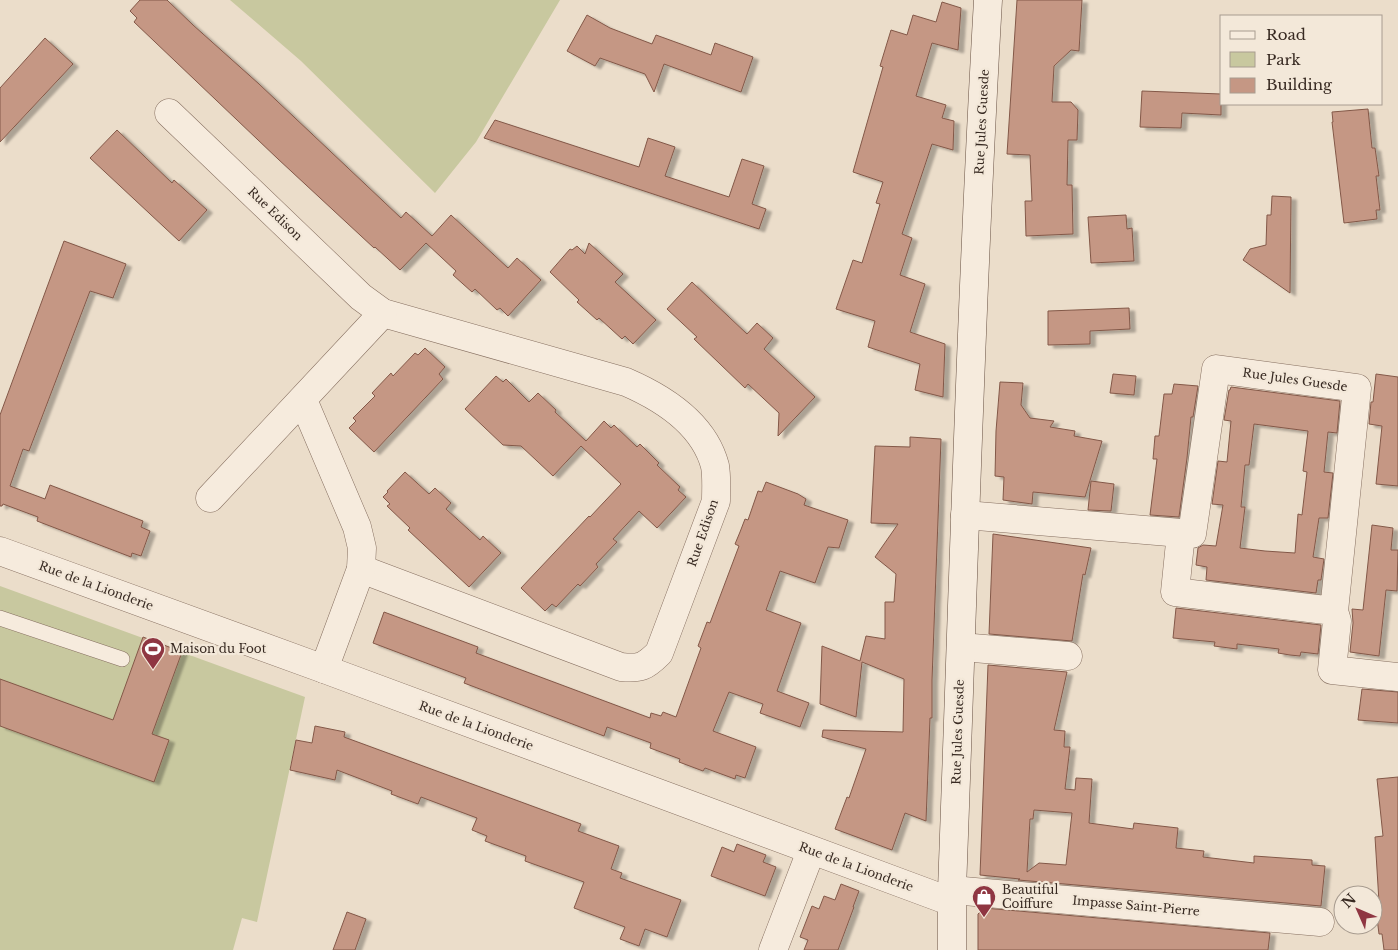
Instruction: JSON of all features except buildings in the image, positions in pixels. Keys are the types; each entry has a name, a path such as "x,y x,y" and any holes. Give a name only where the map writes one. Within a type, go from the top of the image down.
{"street":[{"name":"Rue Jules Guesde","path":"952,950 952,896 965,514 988,0"},
{"name":"Rue Edison","path":"169,113 362,297 383,313 626,382 647,391 682,415 695,429 706,445 714,465 717,482 716,501 659,654 648,664 635,668 621,666 361,569"},
{"path":"210,498 383,313"},
{"name":"Rue Jules Guesde","path":"1181,533 1192,534 1216,369 1357,388 1334,611 1336,621 1332,670 1398,677"},
{"path":"303,400 357,527 362,548 361,569 324,669"},
{"path":"965,514 1181,533 1175,592 1334,611"},
{"name":"Rue de la Lionderie","path":"0,551 324,669 811,851 952,896"},
{"path":"961,647 1068,656"},
{"path":"773,950 811,851"},
{"name":"Impasse Saint-Pierre","path":"952,896 1320,922"}],"lane":[{"path":"0,618 122,659"}],"green space":[{"path":"230,0 560,0 476,142 435,193 301,61"},
{"path":"0,586 305,697 257,922 242,918 233,950 0,950"}],"place":[{"name":"Maison du Foot","path":"153,670"},
{"name":"Beautiful Coiffure","path":"984,918"}]}
